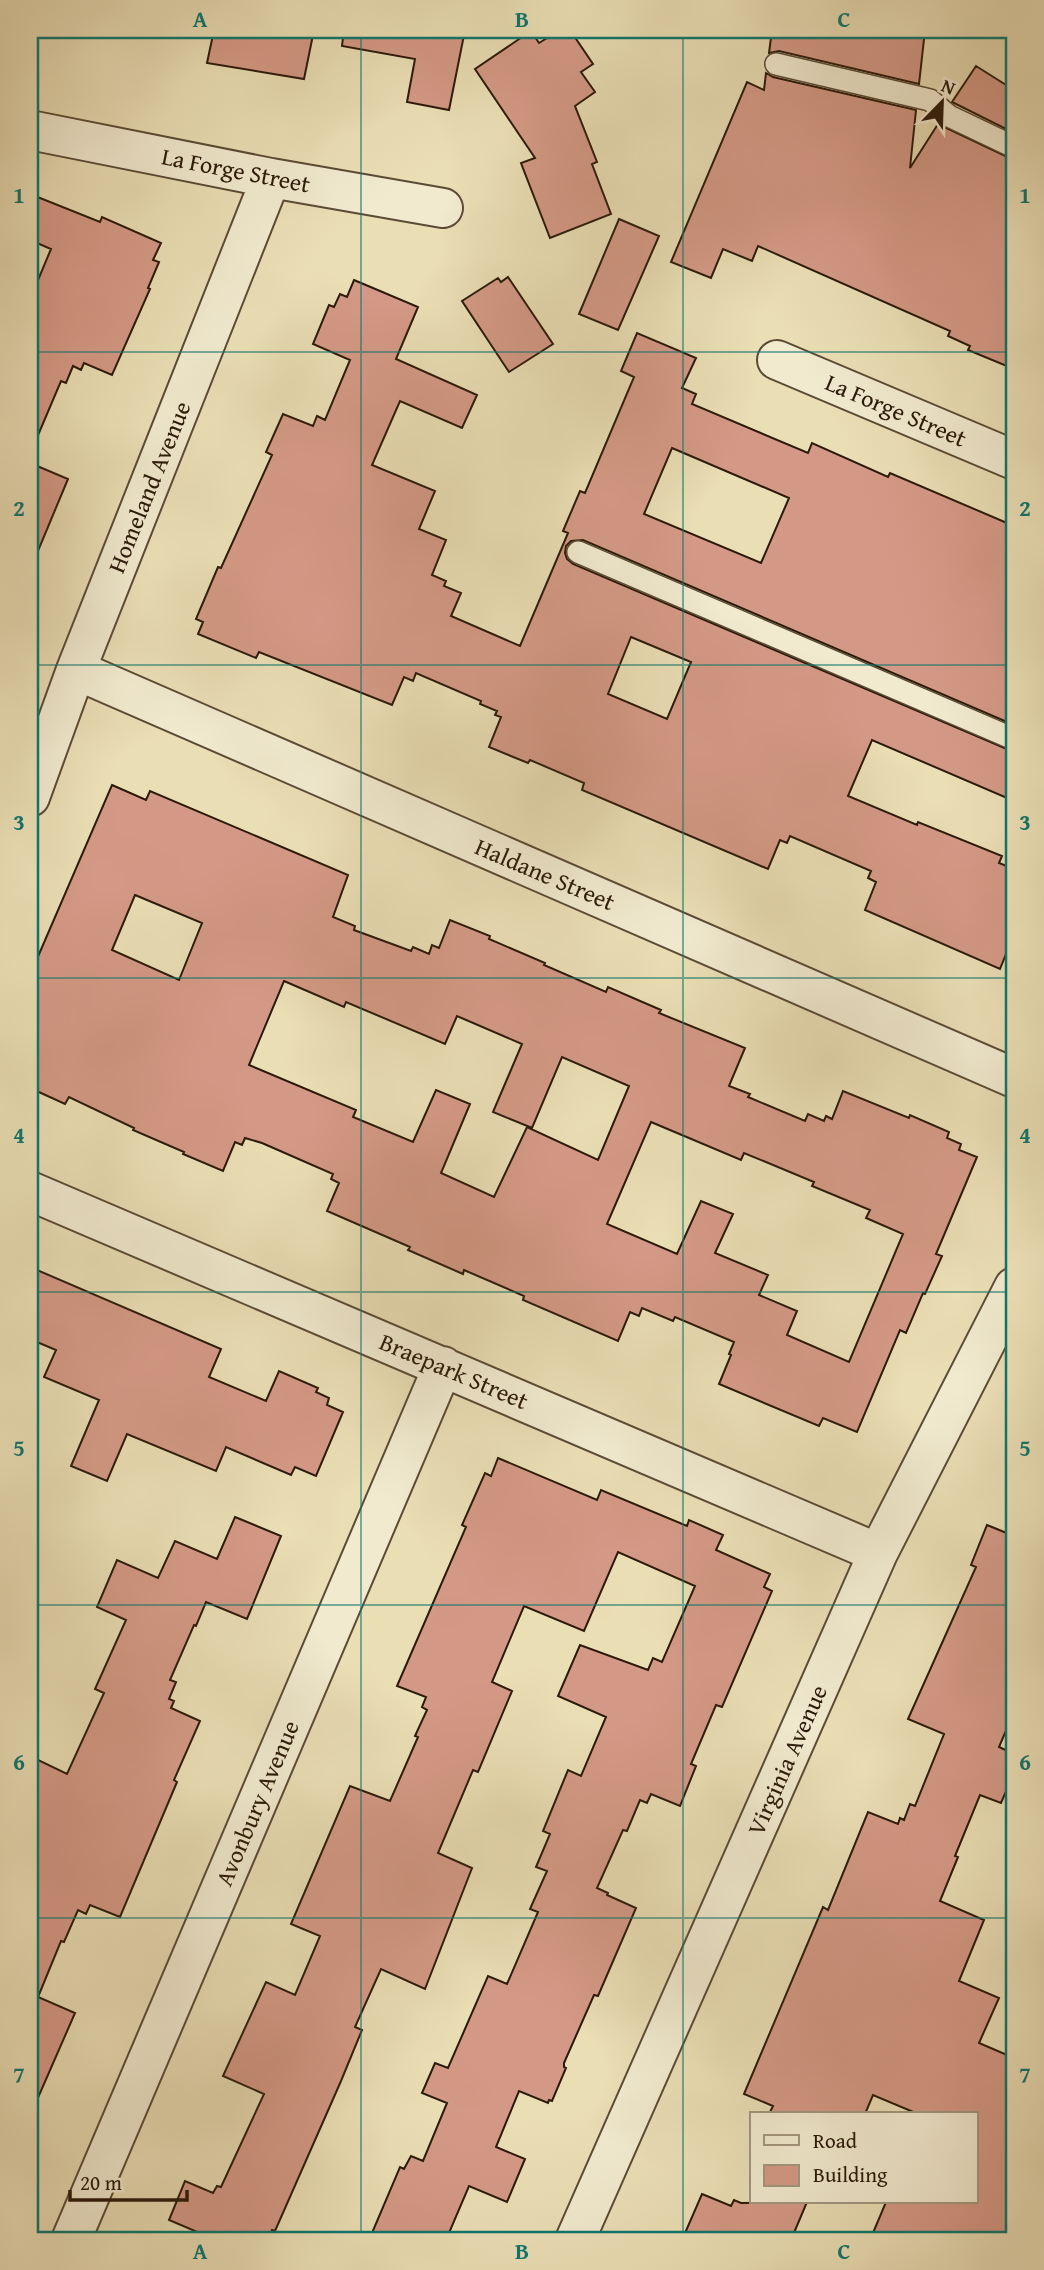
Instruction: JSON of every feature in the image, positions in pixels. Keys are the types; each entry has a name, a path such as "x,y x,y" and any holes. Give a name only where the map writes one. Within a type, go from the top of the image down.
{"street":[{"name":"La Forge Street","path":"30,130 271,178 443,208"},
{"name":"Homeland Avenue","path":"30,797 76,670 271,178"},
{"name":"La Forge Street","path":"777,360 1014,460"},
{"name":"Haldane Street","path":"76,670 1014,1077"},
{"name":"Braepark Street","path":"30,1191 878,1553"},
{"name":"Virginia Avenue","path":"575,2240 878,1553 1014,1287"},
{"name":"Avonbury Avenue","path":"71,2240 443,1366"}],"lane":[{"path":"776,64 930,100 949,116 1014,147"},
{"path":"578,552 1014,739"}],"building":[{"path":"214,30 314,30 304,79 207,63"},
{"path":"344,30 465,30 449,110 407,102 415,59 342,46"},
{"path":"560,30 570,30 593,64 581,72 595,92 575,106 597,162 592,164 611,214 550,238 521,163 535,158 475,69 531,31 539,43"},
{"path":"772,30 925,30 919,84 779,51 769,53"},
{"path":"976,66 1014,90 1014,133 952,102"},
{"path":"766,73 773,77 916,110 910,168 938,124 1014,160 1014,369 968,350 970,346 948,336 950,331 758,246 752,261 723,249 711,278 671,262 747,82 764,90"},
{"path":"30,194 100,222 102,217 161,243 153,260 159,262 148,288 150,289 112,375 84,363 81,370 73,366 66,383 61,381 30,454 30,299 51,249 30,240"},
{"path":"619,219 659,236 618,330 579,314"},
{"path":"508,277 553,344 509,372 462,301 498,278 501,282"},
{"path":"354,280 418,307 396,359 477,395 462,428 400,401 372,465 435,491 419,529 446,540 432,575 446,581 444,586 461,593 451,616 520,646 568,533 563,531 580,491 585,493 634,377 621,371 637,333 696,358 682,388 696,394 692,404 808,453 812,443 888,477 890,473 1014,526 1014,725 583,540 571,541 566,546 565,553 573,564 1014,752 1014,801 872,740 848,796 1002,856 999,863 1014,869 1014,934 1000,969 865,910 876,882 868,878 871,871 790,836 787,843 780,840 768,869 582,790 584,783 530,760 528,763 489,747 501,717 495,715 497,711 480,704 481,701 416,673 413,681 404,677 392,705 259,652 256,658 198,634 203,622 196,619 272,455 266,452 283,414 313,426 317,416 325,420 350,360 313,344 329,305 334,307 340,294 347,297","holes":["672,448 789,498 761,563 644,514","631,637 691,662 667,719 608,694"]},
{"path":"30,463 68,479 30,570"},
{"path":"112,785 146,800 150,791 348,875 333,917 355,926 354,930 411,951 413,947 429,954 432,945 439,948 450,920 490,936 489,939 606,992 608,987 661,1010 659,1013 745,1048 729,1086 750,1094 748,1097 805,1121 808,1114 824,1121 826,1116 832,1119 843,1091 949,1132 947,1138 961,1144 959,1150 977,1157 936,1254 942,1256 906,1333 900,1330 857,1432 823,1418 819,1426 719,1384 734,1342 675,1317 673,1321 642,1308 639,1316 630,1312 618,1341 523,1300 524,1296 464,1270 463,1274 408,1250 410,1247 327,1211 339,1183 331,1179 333,1174 262,1143 245,1138 242,1145 235,1142 223,1171 69,1097 65,1104 30,1088 30,975","holes":["135,895 202,923 179,980 112,950","284,981 344,1007 346,1002 445,1044 457,1016 522,1044 493,1112 532,1128 562,1057 629,1086 598,1160 527,1127 494,1197 441,1173 470,1104 436,1090 413,1142 353,1117 356,1110 249,1065","651,1122 741,1160 744,1153 814,1182 812,1186 870,1210 866,1218 903,1234 849,1362 787,1335 797,1311 759,1295 768,1275 715,1253 733,1214 701,1201 677,1254 607,1224"]},
{"path":"30,1267 221,1349 209,1377 266,1401 279,1371 318,1388 316,1392 329,1398 327,1405 343,1412 316,1476 295,1467 291,1475 226,1447 216,1471 127,1434 107,1481 71,1466 99,1400 44,1377 56,1350 30,1339"},
{"path":"498,1458 597,1500 601,1490 687,1526 689,1520 723,1535 716,1550 770,1574 764,1587 772,1591 722,1707 716,1705 691,1764 696,1766 680,1806 651,1794 647,1803 640,1800 627,1831 623,1830 597,1888 636,1908 598,1996 594,1995 564,2063 566,2068 552,2101 549,2100 548,2103 519,2091 496,2147 525,2159 507,2202 469,2186 446,2240 369,2240 400,2167 404,2169 411,2156 423,2161 447,2103 422,2093 435,2063 448,2068 488,1976 507,1984 538,1912 530,1909 547,1871 536,1867 550,1834 543,1831 568,1770 581,1776 606,1717 558,1696 580,1645 648,1670 653,1658 662,1662 695,1586 618,1552 584,1631 524,1606 492,1682 512,1691 478,1772 473,1770 438,1853 472,1868 425,1989 381,1969 355,2027 362,2030 275,2231 272,2230 268,2240 216,2240 169,2220 185,2181 213,2193 217,2186 221,2187 264,2094 223,2076 266,1982 295,1995 320,1936 291,1924 350,1786 390,1801 427,1710 422,1707 426,1697 397,1686 466,1527 462,1525 485,1473 491,1476"},
{"path":"235,1517 281,1536 247,1619 206,1602 170,1680 176,1682 169,1699 174,1701 171,1708 200,1721 120,1917 90,1905 86,1914 78,1910 64,1942 61,1941 38,1997 75,2013 30,2116 30,1756 67,1774 104,1693 95,1689 126,1620 97,1607 117,1560 158,1578 175,1541 217,1559"},
{"path":"987,1525 1014,1536 1014,1712 999,1747 1014,1754 1014,1773 1001,1803 980,1795 940,1901 984,1920 959,1981 999,1998 979,2043 1014,2058 1014,2224 1008,2240 870,2240 885,2204 978,2204 978,2112 913,2112 873,2095 866,2112 770,2112 773,2106 744,2094 823,1907 828,1910 868,1812 898,1824 900,1818 904,1820 910,1804 915,1806 944,1734 908,1719 976,1567 971,1565"},
{"path":"702,2194 731,2206 734,2200 750,2204 806,2204 791,2240 682,2240"}]}
